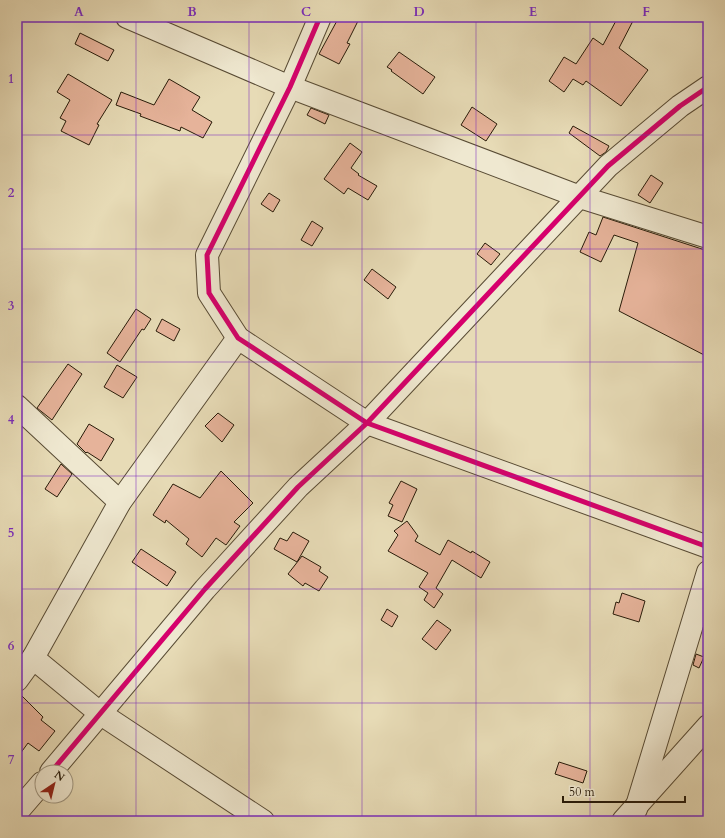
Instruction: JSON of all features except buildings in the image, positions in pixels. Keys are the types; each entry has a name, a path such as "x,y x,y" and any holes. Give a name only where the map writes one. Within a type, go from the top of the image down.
{"street":[{"path":"127,17 290,87 580,197 708,237"},
{"path":"320,17 290,87 206,255 208,293 238,338 367,423 708,547"},
{"path":"58,764 206,589 293,492 367,423 608,166 680,106 708,87"},
{"path":"17,680 33,658 120,502 238,338"},
{"path":"17,406 120,502"},
{"path":"629,815 708,572"},
{"path":"33,658 101,714 263,821"},
{"path":"629,815 708,726"},
{"path":"17,812 34,792"}],"cycle path":[{"path":"320,17 290,87 207,255 209,293 238,338 367,423 708,547"},
{"path":"58,764 205,589 298,487 367,423 608,166 680,106 708,87"}]}
